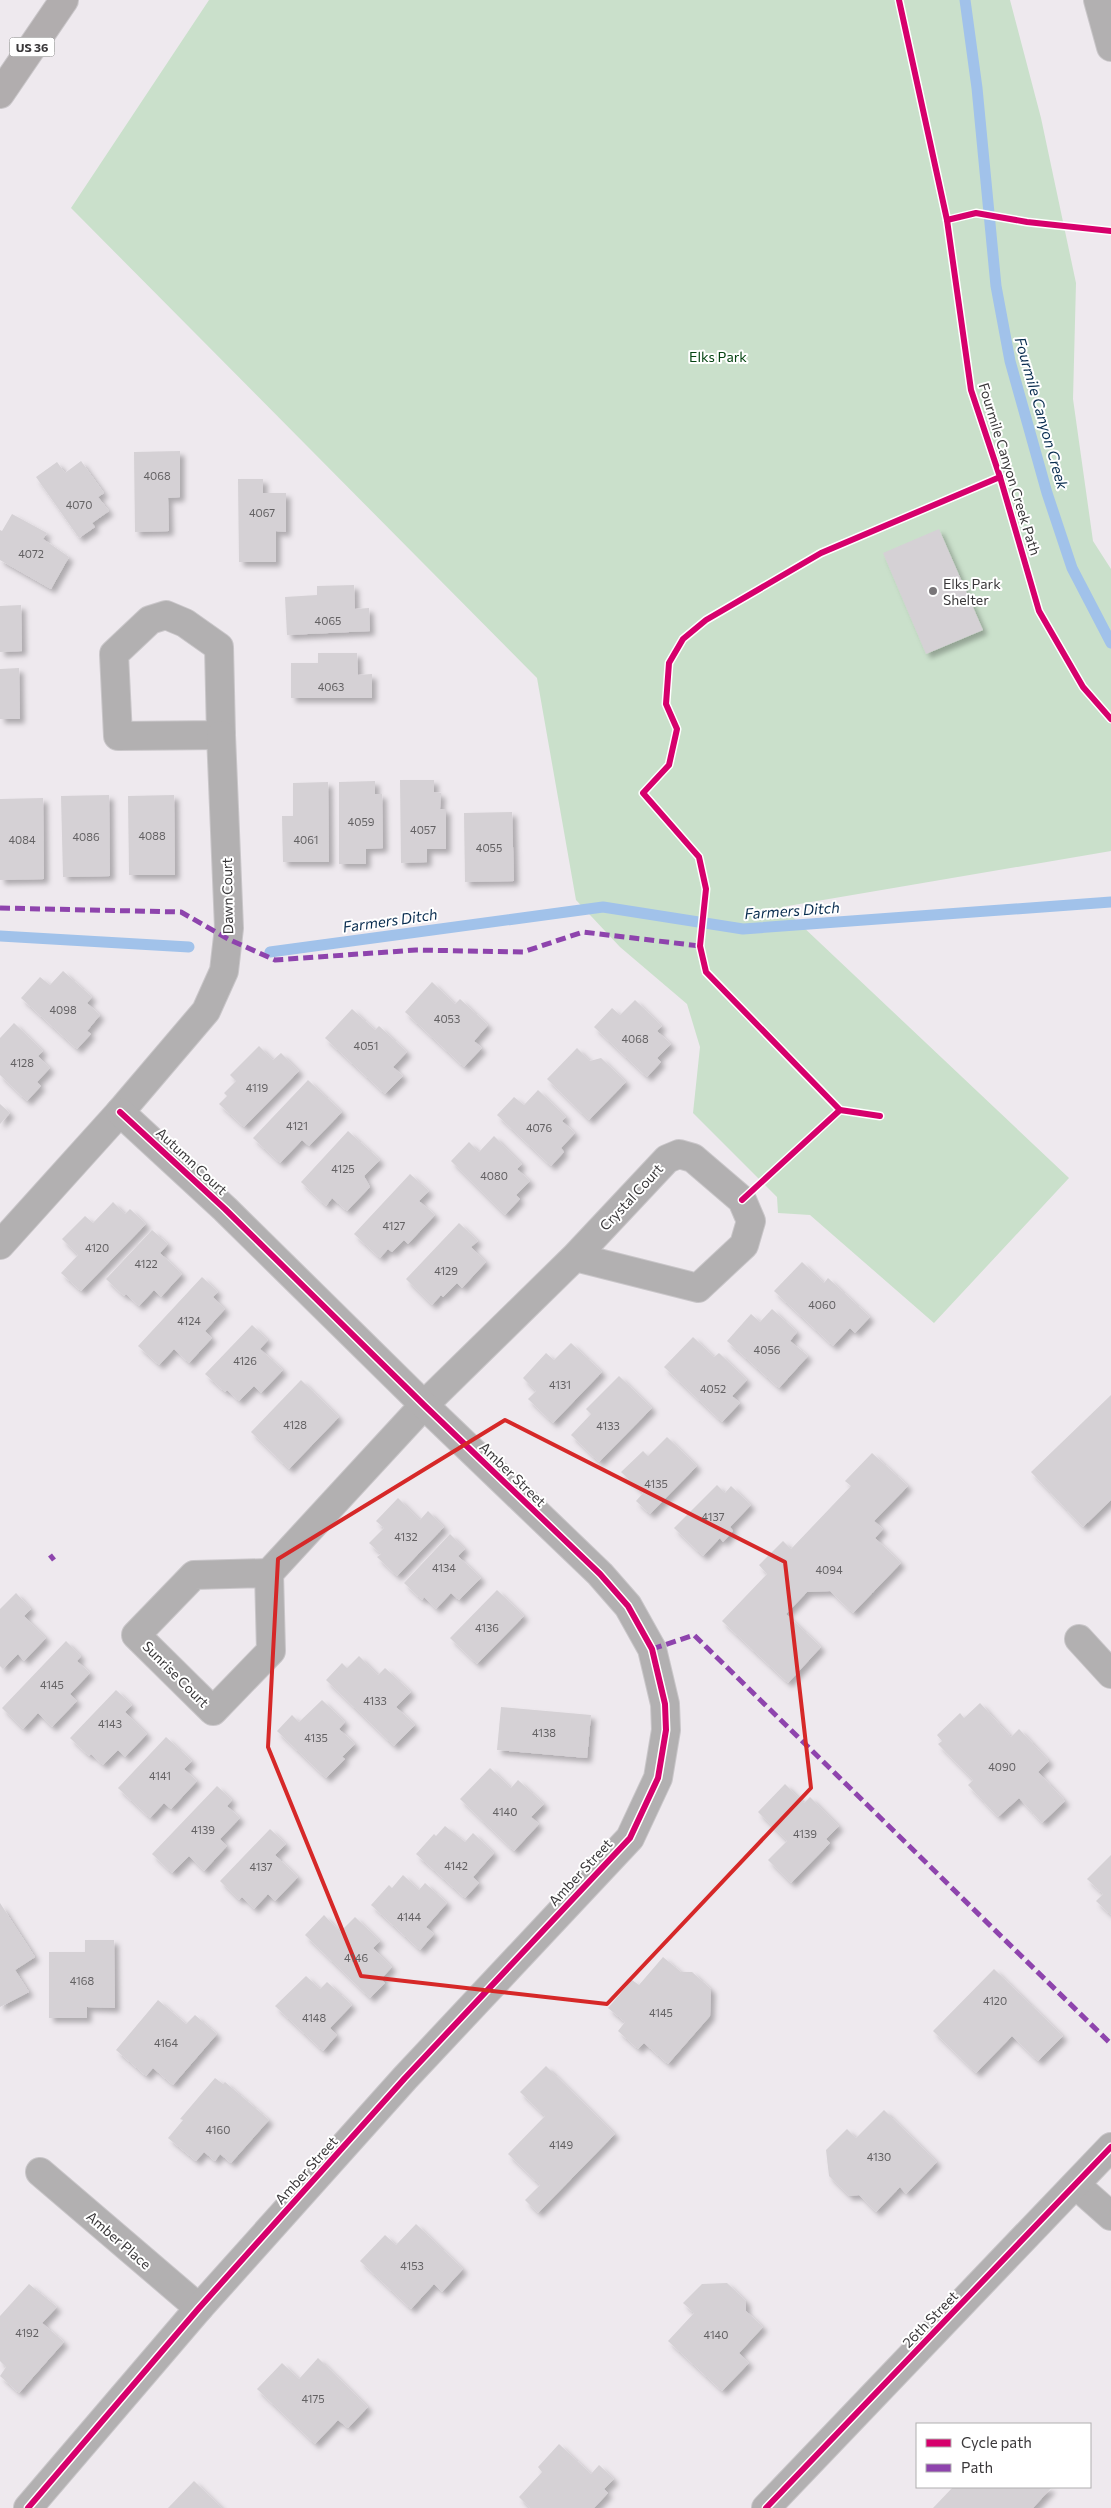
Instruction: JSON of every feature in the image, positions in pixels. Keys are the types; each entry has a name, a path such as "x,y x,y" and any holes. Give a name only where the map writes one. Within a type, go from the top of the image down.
{"highway":[{"name":"US 36","path":"0,94 64,0"}],"street":[{"path":"1098,0 1111,47"},
{"name":"Dawn Court","path":"120,1112 206,1011 224,971 229,928 219,647 185,623 166,615 150,620 114,654 118,736 221,735"},
{"path":"0,1246 120,1112"},
{"name":"Autumn Court","path":"120,1112 246,1230"},
{"name":"Crystal Court","path":"424,1405 575,1256 667,1159 679,1154 693,1158 742,1200 751,1221 744,1245 698,1288 575,1256"},
{"name":"Amber Street","path":"28,2508 199,2308 404,2078 630,1838 658,1778 666,1730 665,1704 652,1649 628,1606 600,1574 246,1230"},
{"path":"269,1573 424,1405"},
{"name":"Sunrise Court","path":"269,1573 271,1651 213,1711 136,1635 194,1575 269,1573"},
{"path":"1079,1639 1111,1674"},
{"name":"26th Street","path":"766,2508 1111,2147"},
{"name":"Amber Place","path":"40,2172 199,2308"},
{"path":"1076,2185 1111,2216"}],"highlighted area":[{"path":"505,1420 785,1562 811,1788 607,2004 361,1976 268,1747 278,1559"}],"green space":[{"name":"Elks Park","path":"209,0 1010,0 1041,118 1076,283 1073,399 1093,541 1111,569 1111,851 782,907 1069,1178 934,1323 810,1215 778,1213 777,1197 693,1113 700,1047 687,1004 620,947 576,900 537,678 71,208"}],"building":[{"path":"180,451 180,497 168,498 169,531 135,532 134,452"},
{"path":"81,461 104,493 98,497 109,511 92,523 95,527 79,538 36,477 57,462 65,473"},
{"path":"238,479 263,479 263,493 286,493 286,532 276,531 276,562 239,562"},
{"path":"12,514 47,533 43,539 69,557 51,589 0,560 0,530 2,531"},
{"name":"Elks Park Shelter","path":"939,529 983,630 926,654 883,553"},
{"path":"354,585 355,609 369,608 370,631 287,635 285,597 317,595 317,586"},
{"path":"21,605 22,651 0,652 0,606"},
{"path":"318,653 357,653 358,675 372,674 372,698 291,698 291,663 318,663"},
{"path":"19,668 20,719 0,719 0,669"},
{"path":"400,780 434,780 434,792 441,793 440,809 446,809 446,849 427,849 427,862 401,863"},
{"path":"375,781 375,794 382,794 383,848 366,849 366,864 339,864 339,782"},
{"path":"328,782 329,862 283,862 282,816 293,816 293,783"},
{"path":"109,795 110,876 63,877 61,796"},
{"path":"174,795 175,875 129,875 128,796"},
{"path":"43,798 44,879 0,880 0,799"},
{"path":"512,812 514,881 465,882 464,813"},
{"path":"63,971 92,997 87,1003 100,1015 87,1031 91,1034 77,1049 21,998 40,977 50,985"},
{"path":"432,982 455,1004 460,999 488,1025 474,1041 482,1048 464,1067 405,1012"},
{"path":"635,1000 662,1026 657,1031 671,1044 657,1058 661,1062 647,1077 594,1027 612,1008 620,1015"},
{"path":"352,1009 375,1030 379,1026 407,1052 393,1067 403,1076 385,1094 325,1038"},
{"path":"14,1023 43,1051 38,1056 50,1068 37,1082 41,1086 27,1101 0,1075 0,1038"},
{"path":"259,1046 273,1060 281,1053 299,1071 244,1127 219,1104 227,1096 224,1093 236,1081 230,1075"},
{"path":"577,1048 590,1061 601,1058 626,1082 589,1120 547,1079"},
{"path":"308,1080 342,1112 309,1146 302,1140 280,1163 253,1138"},
{"path":"538,1090 566,1117 562,1121 575,1133 561,1148 564,1152 551,1166 497,1115 514,1097 524,1105"},
{"path":"0,1104 10,1113 0,1124"},
{"path":"348,1131 380,1160 364,1176 370,1187 347,1211 332,1198 326,1206 301,1182"},
{"path":"494,1136 522,1164 517,1169 530,1181 516,1195 520,1199 505,1215 451,1161 469,1142 479,1152"},
{"path":"410,1174 429,1191 419,1201 435,1215 408,1244 404,1240 392,1252 388,1249 380,1258 354,1234"},
{"path":"113,1202 125,1214 130,1209 146,1224 81,1291 61,1273 78,1255 62,1239 85,1216 93,1223"},
{"path":"459,1223 478,1241 471,1247 486,1262 462,1288 457,1283 443,1297 441,1295 432,1305 406,1279"},
{"path":"152,1230 168,1244 160,1253 182,1274 161,1297 154,1290 139,1306 126,1294 124,1296 106,1279"},
{"path":"802,1262 824,1283 828,1278 870,1317 855,1333 850,1328 833,1346 774,1291"},
{"path":"202,1277 218,1292 213,1297 225,1309 205,1331 212,1338 189,1363 174,1349 159,1365 138,1346"},
{"path":"772,1309 797,1332 790,1341 808,1356 779,1388 727,1341 751,1314 760,1322"},
{"path":"252,1325 268,1340 260,1349 283,1370 261,1393 254,1386 239,1401 227,1390 225,1392 205,1374"},
{"path":"693,1337 714,1357 719,1353 747,1380 732,1396 740,1403 722,1422 664,1367"},
{"path":"571,1343 602,1372 553,1423 528,1399 536,1391 523,1378 546,1353 554,1360"},
{"path":"619,1376 652,1408 599,1462 571,1435 591,1414 586,1409"},
{"path":"301,1380 339,1417 289,1469 251,1432"},
{"path":"1111,1395 1111,1500 1083,1527 1031,1472"},
{"path":"667,1437 697,1466 650,1514 636,1501 643,1493 621,1472 643,1451 648,1456"},
{"path":"872,1453 908,1486 874,1521 883,1529 875,1538 901,1563 853,1613 830,1591 807,1592 786,1614 821,1647 788,1683 722,1621 767,1574 759,1565 783,1541 791,1549 851,1486 845,1481"},
{"path":"717,1485 725,1493 731,1486 751,1505 730,1527 733,1531 723,1542 720,1538 703,1556 674,1528"},
{"path":"398,1498 420,1520 428,1511 444,1527 397,1576 377,1557 381,1554 369,1543 384,1528 376,1521"},
{"path":"450,1534 465,1549 458,1556 481,1578 459,1600 451,1593 436,1609 424,1597 422,1600 404,1583"},
{"path":"497,1590 524,1616 477,1664 450,1638"},
{"path":"16,1593 31,1609 24,1616 46,1638 24,1661 18,1654 3,1669 0,1666 0,1609"},
{"path":"66,1641 81,1656 77,1661 90,1673 70,1694 77,1701 52,1727 38,1713 23,1729 2,1708"},
{"path":"359,1656 378,1675 385,1668 411,1692 396,1707 415,1725 394,1746 326,1680 342,1663 347,1668"},
{"path":"116,1690 132,1705 125,1712 147,1734 125,1757 118,1750 103,1765 91,1754 89,1756 70,1738"},
{"path":"322,1700 345,1722 339,1729 355,1744 342,1757 345,1759 326,1778 277,1731 292,1715 299,1722"},
{"path":"980,1703 1011,1737 1019,1729 1049,1761 1038,1772 1065,1801 1042,1823 1019,1798 998,1817 968,1785 973,1780 938,1744 942,1741 937,1735 960,1713 964,1718"},
{"path":"501,1707 591,1715 587,1758 497,1750"},
{"path":"166,1737 192,1761 184,1769 197,1781 171,1809 164,1803 150,1818 118,1788"},
{"path":"490,1768 511,1788 518,1780 544,1804 531,1817 539,1824 514,1851 460,1799"},
{"path":"785,1784 804,1803 810,1797 839,1826 826,1839 830,1843 791,1883 768,1860 787,1841 758,1812"},
{"path":"217,1786 232,1800 227,1806 240,1818 220,1839 227,1846 204,1871 189,1856 172,1873 152,1854"},
{"path":"445,1826 465,1842 473,1833 494,1853 473,1877 479,1883 465,1898 416,1854 434,1834 436,1836"},
{"path":"270,1829 286,1844 275,1855 298,1877 275,1901 268,1894 254,1909 242,1897 239,1900 220,1881"},
{"path":"1111,1855 1111,1915 1096,1901 1103,1894 1087,1879"},
{"path":"403,1875 419,1890 425,1883 447,1903 426,1927 434,1934 420,1950 371,1905 389,1885 392,1888"},
{"path":"0,1903 35,1957 15,1970 29,1992 0,2007"},
{"path":"324,1915 340,1932 355,1917 380,1941 373,1948 392,1967 381,1979 385,1983 370,1998 305,1935"},
{"path":"85,1940 114,1940 115,2008 87,2007 87,2018 49,2018 49,1952 85,1952"},
{"path":"663,1957 681,1972 692,1972 711,1989 710,2016 668,2064 644,2043 638,2049 618,2031 625,2022 608,2008 632,1980 639,1985"},
{"path":"994,1969 1063,2036 1038,2061 1012,2036 976,2073 933,2031"},
{"path":"306,1976 320,1989 327,1982 352,2005 330,2028 337,2035 323,2051 275,2006"},
{"path":"158,2000 186,2024 195,2015 217,2034 173,2085 153,2068 146,2076 116,2050"},
{"path":"546,2066 615,2134 538,2213 525,2200 540,2185 508,2154 545,2116 520,2092"},
{"path":"215,2078 223,2084 225,2082 269,2120 231,2163 220,2154 215,2161 204,2152 196,2161 168,2138 183,2120 180,2119"},
{"path":"884,2110 937,2162 906,2194 900,2187 876,2212 859,2195 849,2196 829,2176 826,2150 847,2129 856,2138"},
{"path":"416,2224 463,2269 442,2292 434,2284 411,2309 360,2261 385,2235 396,2245"},
{"path":"727,2283 746,2301 746,2311 763,2327 739,2353 749,2363 722,2391 668,2341 694,2313 683,2303 702,2284"},
{"path":"29,2284 57,2307 42,2323 64,2342 19,2393 0,2376 6,2367 0,2361 0,2316"},
{"path":"318,2358 368,2407 348,2428 338,2420 315,2444 257,2389 282,2363 299,2379"},
{"path":"559,2444 591,2474 599,2465 614,2479 604,2489 608,2493 594,2508 530,2508 519,2497 542,2472 538,2467"},
{"path":"194,2481 222,2508 168,2508"},
{"path":"952,2488 1051,2488 1033,2508 933,2508"}],"waterway":[{"name":"Fourmile Canyon Creek","path":"965,0 977,88 996,286 1010,361 1047,493 1072,568 1111,643"},
{"name":"Farmers Ditch","path":"270,952 603,907 743,929 1111,902"},
{"name":"Farmers Ditch","path":"0,936 189,947"}],"marked path":[{"path":"0,908 181,912 228,939 275,960 416,950 523,952 583,932 700,946 700,942"},
{"path":"50,1555 54,1560"},
{"path":"652,1649 694,1635 1111,2044"}],"cycle path":[{"name":"Fourmile Canyon Creek Path","path":"899,0 947,220 971,390 1000,477 1039,611 1083,687 1111,719"},
{"path":"947,220 976,213 1027,222 1111,231"},
{"name":"Fourmile Canyon Creek Path","path":"880,1116 840,1110 706,972 700,946 706,889 699,857 643,793 669,765 677,729 666,704 669,663 683,639 706,620 821,553 1000,477"},
{"path":"742,1200 840,1110"},
{"path":"28,2508 199,2308 405,2078 630,1838 658,1778 666,1730 665,1704 652,1649 628,1606 600,1574 424,1405 225,1209 120,1112"},
{"path":"766,2508 1111,2147"}],"place":[{"name":"Elks Park Shelter","path":"933,591"}]}
